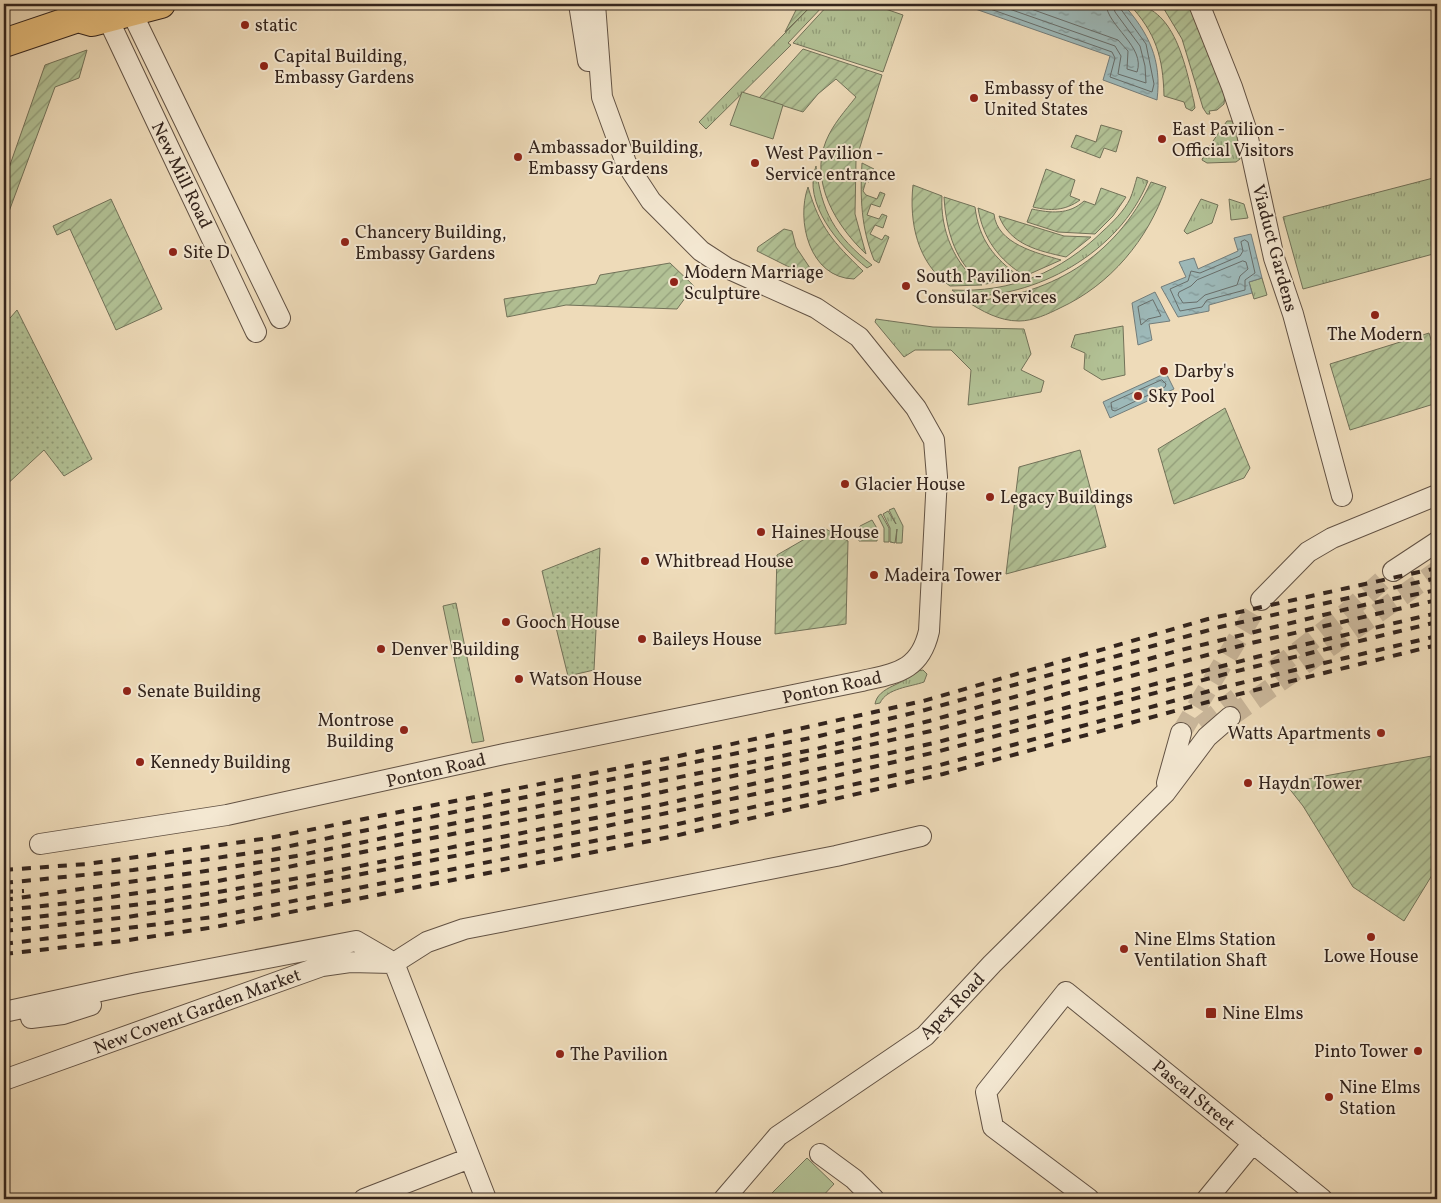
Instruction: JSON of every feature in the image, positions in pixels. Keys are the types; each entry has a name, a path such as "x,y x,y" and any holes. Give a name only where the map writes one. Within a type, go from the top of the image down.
{"highway":[{"path":"4,43 101,13 161,4"}],"street":[{"name":"Ponton Road","path":"579,4 592,84 602,97"},
{"name":"Ponton Road","path":"40,844 227,815 504,754 862,681 902,671 923,652 929,631 937,477 934,440 916,408 859,337 816,308 727,268 701,251 651,201 626,163 602,97 595,4"},
{"name":"Viaduct Gardens","path":"1199,4 1232,87 1246,129 1274,258 1293,314 1342,496"},
{"name":"New Mill Road","path":"101,13 280,318"},
{"name":"New Mill Road","path":"101,13 256,332"},
{"path":"1261,600 1308,552 1332,538 1437,495"},
{"path":"1392,571 1437,542"},
{"path":"1164,793 1207,737 1230,717"},
{"path":"1164,793 1201,726"},
{"path":"1164,793 1181,733"},
{"name":"Apex Road","path":"724,1199 778,1136 925,1036 992,964 1164,793"},
{"path":"394,963 427,942 464,929 836,856 920,836"},
{"path":"4,1012 137,983 356,940 394,963 486,1199"},
{"name":"New Covent Garden Market","path":"4,1080 322,966 350,962 394,963"},
{"path":"4,1023 63,1014 122,996 137,983"},
{"name":"Pascal Street","path":"1089,1199 993,1127 986,1092 1066,992 1322,1199"},
{"path":"1206,1199 1253,1143"},
{"path":"820,1154 854,1179 874,1199"},
{"path":"364,1199 470,1158"}],"green space":[{"path":"799,4 813,4 785,32"},
{"path":"813,4 825,4 788,43 791,45 706,129 699,122"},
{"path":"829,4 871,4 903,15 883,72 793,43"},
{"path":"1129,4 1145,7 1168,26 1176,40 1187,72 1195,108 1192,111 1186,108 1184,102 1164,96 1162,69 1156,46 1146,25"},
{"path":"1161,4 1189,4 1225,94 1224,104 1217,110 1209,111 1210,114 1207,114 1203,108 1182,39"},
{"path":"803,49 882,75 856,160 855,214 866,254 845,231 836,217 824,188 821,172 826,141 832,129 856,97 836,79 818,94 803,112 759,98"},
{"path":"87,50 79,78 55,87 4,225 4,182 45,65"},
{"path":"742,92 783,105 773,139 730,125"},
{"path":"1227,121 1232,121 1238,125 1240,159 1236,162 1207,163 1202,160 1204,154"},
{"path":"1101,125 1122,131 1116,152 1104,148 1100,158 1071,147 1076,135 1096,142"},
{"path":"862,163 874,169 869,182 866,181 863,191 866,195 877,199 880,192 885,194 880,207 871,204 867,215 879,219 882,214 887,216 883,228 875,225 870,234 882,240 885,235 889,237 879,263 874,260 866,236 861,200"},
{"path":"816,166 822,196 832,222 848,244 872,265 867,268 835,236 819,209 814,194 813,180"},
{"path":"1046,169 1075,180 1070,196 1080,200 1069,206 1057,209 1033,207"},
{"path":"1137,177 1148,181 1135,206 1117,229 1096,250 1072,267 1045,280 1017,290 988,295 960,296 952,290 995,288 1015,283 1034,277 1070,258 1111,224 1121,212 1130,199"},
{"path":"1437,177 1437,253 1303,289 1283,217"},
{"path":"1151,182 1166,187 1149,225 1138,243 1111,274 1078,298 1040,317 1019,321 998,317 966,301 996,298 1025,292 1051,282 1076,268 1099,252 1119,232 1136,209"},
{"path":"913,185 942,196 943,221 951,245 964,267 982,285 950,286 930,266 923,254 914,227 912,213"},
{"path":"808,187 823,224 843,251 863,271 854,279 839,276 826,269 810,245 805,230 804,215"},
{"path":"1101,188 1126,197 1113,216 1095,234 1058,232 1027,222 1032,209 1059,212 1072,209 1084,201 1095,205"},
{"path":"944,197 975,207 980,229 989,247 1003,263 1020,277 986,284 975,277 967,268 954,246 947,222"},
{"path":"111,199 162,309 116,330 70,229 57,235 53,226"},
{"path":"1201,199 1218,205 1212,223 1187,234 1184,231"},
{"path":"1229,199 1244,204 1248,218 1231,220"},
{"path":"978,208 994,214 1002,233 1010,240 1030,250 1061,260 1025,276 1007,263 994,248 980,219"},
{"path":"999,216 1064,236 1091,237 1066,257 1056,255 1036,249 1018,240 1010,234"},
{"path":"784,229 792,231 796,247 810,268 807,273 801,273 757,251 758,247"},
{"path":"670,263 694,286 677,309 566,305 507,317 504,299 596,284 600,275"},
{"path":"1262,278 1267,295 1254,299 1249,282"},
{"path":"17,310 92,459 64,476 44,450 4,487 4,325"},
{"path":"876,319 933,327 1024,329 1031,354 1021,370 1044,381 1041,392 968,405 971,370 951,350 915,350 904,357 875,322"},
{"path":"1123,326 1125,375 1102,380 1084,369 1085,353 1071,347 1075,335"},
{"path":"1429,333 1437,359 1437,403 1350,430 1330,364"},
{"path":"1225,408 1250,468 1244,478 1174,504 1158,449"},
{"path":"1080,450 1106,547 1006,574 1019,467"},
{"path":"894,508 903,526 902,543 896,543 897,529 895,543 890,542 890,528 883,514 888,511 896,524 889,510"},
{"path":"881,514 889,528 889,542 884,542 884,528 878,516"},
{"path":"872,520 878,530 877,541 859,541 860,526"},
{"path":"824,528 848,541 846,624 775,634 777,555"},
{"path":"600,548 594,670 568,676 542,571"},
{"path":"456,603 484,741 472,743 443,606"},
{"path":"923,670 927,674 924,682 893,691 883,698 880,703 875,704 877,698 886,689 906,680 917,671"},
{"path":"1437,755 1437,867 1404,921 1353,887 1303,806 1288,787 1293,782"},
{"path":"807,1158 834,1184 820,1199 766,1199"}],"water":[{"path":"961,4 1123,4 1140,26 1152,48 1157,72 1157,100 1103,80 1110,56"},
{"path":"1251,234 1262,278 1249,282 1252,293 1209,305 1209,311 1178,317 1161,287 1186,277 1179,262 1194,258 1198,269 1238,251 1234,238"},
{"path":"1155,292 1170,321 1149,324 1152,340 1138,345 1132,303"},
{"path":"1166,373 1174,389 1110,418 1103,402"}],"tunnel":[{"path":"1274,670 1338,620 1393,571"},
{"path":"1230,717 1437,571"},
{"path":"1181,733 1261,600"},
{"path":"1201,726 1237,698"}],"railway":[{"path":"4,870 87,864 269,838 670,758 923,701 1208,619 1437,568"},
{"path":"4,883 133,870 271,850 815,737 925,710 1220,627 1437,578"},
{"path":"4,900 296,856 816,749 929,721 1177,651 1368,604 1437,590"},
{"path":"4,910 70,903 213,882 662,792 931,731 1247,644 1437,600"},
{"path":"4,921 166,901 316,875 664,804 934,743 1290,648 1437,613"},
{"path":"4,931 128,917 213,903 588,830 815,781 936,752 1233,672 1437,622"},
{"path":"4,944 213,917 669,826 940,765 1224,687 1437,636"},
{"path":"4,954 122,941 215,927 670,837 943,774 1215,700 1437,645"},
{"path":"4,892 24,891"}],"place":[{"name":"static","path":"245,25"},
{"name":"Capital Building, Embassy Gardens","path":"264,66"},
{"name":"Embassy of the United States","path":"974,98"},
{"name":"East Pavilion - Official Visitors","path":"1162,139"},
{"name":"Ambassador Building, Embassy Gardens","path":"518,157"},
{"name":"West Pavilion - Service entrance","path":"755,163"},
{"name":"Chancery Building, Embassy Gardens","path":"345,242"},
{"name":"Site D","path":"173,252"},
{"name":"Modern Marriage Sculpture","path":"674,282"},
{"name":"South Pavilion - Consular Services","path":"906,286"},
{"name":"The Modern","path":"1375,315"},
{"name":"Darby's","path":"1164,371"},
{"name":"Sky Pool","path":"1138,396"},
{"name":"Glacier House","path":"845,484"},
{"name":"Legacy Buildings","path":"990,497"},
{"name":"Haines House","path":"761,532"},
{"name":"Whitbread House","path":"645,561"},
{"name":"Madeira Tower","path":"874,575"},
{"name":"Gooch House","path":"506,622"},
{"name":"Baileys House","path":"642,639"},
{"name":"Denver Building","path":"381,649"},
{"name":"Watson House","path":"519,679"},
{"name":"Senate Building","path":"127,691"},
{"name":"Montrose Building","path":"404,730"},
{"name":"Watts Apartments","path":"1381,733"},
{"name":"Kennedy Building","path":"140,762"},
{"name":"Haydn Tower","path":"1248,783"},
{"name":"Lowe House","path":"1371,937"},
{"name":"Nine Elms Station Ventilation Shaft","path":"1124,949"},
{"name":"Nine Elms","path":"1211,1013"},
{"name":"Pinto Tower","path":"1418,1051"},
{"name":"The Pavilion","path":"560,1054"},
{"name":"Nine Elms Station","path":"1329,1097"}]}
